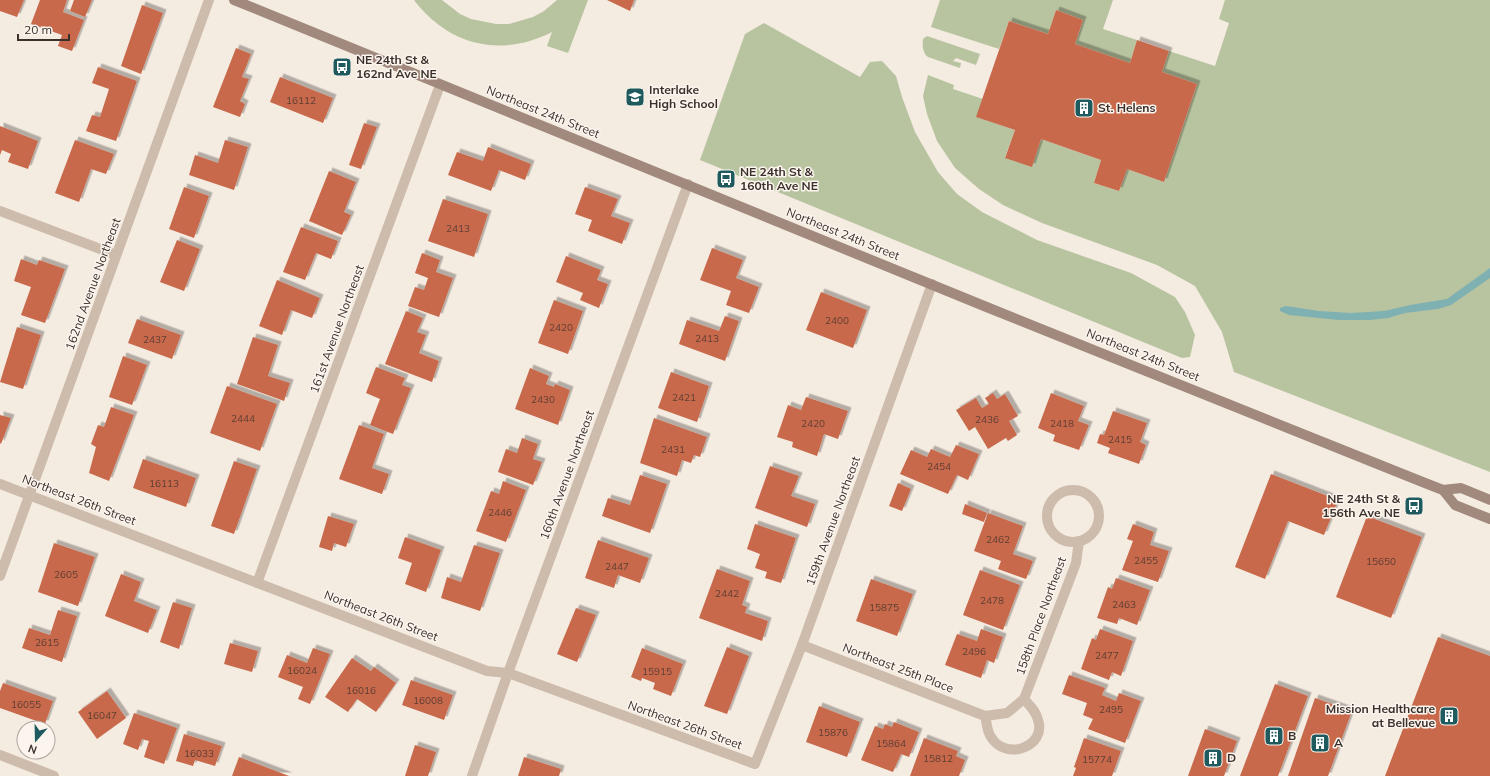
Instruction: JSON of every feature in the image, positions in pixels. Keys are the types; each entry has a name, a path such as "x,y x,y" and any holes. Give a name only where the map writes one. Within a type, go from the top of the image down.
{"main road":[{"name":"Northeast 24th Street","path":"234,0 1443,490 1461,488 1490,500"},
{"name":"Northeast 24th Street","path":"1443,490 1455,505 1490,518"}],"street":[{"name":"162nd Avenue Northeast","path":"0,576 209,0"},
{"name":"161st Avenue Northeast","path":"257,583 440,84"},
{"name":"160th Avenue Northeast","path":"472,776 508,673 688,184"},
{"path":"0,211 116,255"},
{"name":"159th Avenue Northeast","path":"755,764 802,645 932,284"},
{"name":"Northeast 26th Street","path":"0,484 488,671 508,673 755,764"},
{"name":"158th Place Northeast","path":"1068,491 1084,493 1096,503 1099,511 1097,527 1086,539 1079,541 1071,542 1056,535 1048,521 1050,505 1061,494 1068,491"},
{"name":"158th Place Northeast","path":"1007,713 1024,699 1076,563 1079,541"},
{"name":"Northeast 25th Place","path":"802,645 985,716 1007,713"},
{"path":"985,716 990,736 994,742 1007,750 1022,749 1033,741 1039,728 1039,721 1035,711 1024,699"},
{"path":"0,755 54,776"}],"green space":[{"path":"414,0 442,0 460,14 471,19 496,24 509,24 533,17 544,11 557,0 588,0 568,53 547,46 552,32 533,40 514,44 495,45 477,43 460,37 443,28 428,16"},
{"path":"940,0 1113,0 1103,29 1137,40 1130,63 1075,44 1083,20 1056,10 1048,34 1009,21 999,49 931,27"},
{"path":"1225,0 1490,0 1490,472 1234,372 1222,332 1195,286 1157,265 1042,223 1003,205 979,189 955,168 937,141 927,114 923,96 928,75 954,85 953,89 983,99 977,117 1015,130 1005,157 1032,166 1041,139 1101,160 1094,183 1119,191 1127,169 1164,182 1197,84 1162,72 1169,51 1215,66 1229,23 1219,19"},
{"path":"764,23 860,77 870,62 882,61 896,76 915,132 938,172 957,194 982,212 1037,240 1131,273 1175,297 1185,312 1195,335 1190,357 1182,358 700,160 745,34"},
{"path":"927,36 980,54 976,65 956,58 953,61 961,63 960,68 926,56 924,52 923,39"}],"water":[{"path":"1490,268 1490,278 1451,305 1438,309 1405,313 1388,318 1370,320 1338,320 1289,315 1280,311 1280,308 1286,306 1319,311 1351,313 1384,311 1447,299"}],"building":[{"path":"0,0 24,0 17,17 0,11"},
{"path":"40,0 67,0 63,12 84,20 72,51 58,46 62,35 31,24"},
{"path":"74,0 92,0 85,17 70,11"},
{"path":"607,0 634,0 630,11"},
{"path":"142,5 163,13 141,74 121,66"},
{"name":"St. Helens","path":"1056,10 1083,20 1075,44 1130,63 1137,40 1169,51 1162,72 1197,84 1164,182 1127,169 1119,191 1094,183 1101,160 1041,139 1032,167 1005,158 1015,130 976,117 1009,21 1048,34"},
{"path":"236,48 251,54 242,77 249,79 240,101 245,104 240,117 213,107"},
{"path":"98,67 137,81 116,141 86,131 92,115 100,117 109,89 92,83"},
{"path":"280,77 333,98 323,123 270,102"},
{"path":"364,123 377,127 361,169 349,165"},
{"path":"0,126 38,141 28,169 8,162 11,154 2,150 0,155"},
{"path":"75,140 114,154 106,174 91,169 79,202 55,193"},
{"path":"225,140 248,147 234,190 189,175 195,155 218,163"},
{"path":"488,147 531,164 525,180 499,170 491,191 448,175 457,152 483,161"},
{"path":"329,171 356,182 344,212 351,215 342,235 309,221"},
{"path":"184,187 209,196 194,238 169,229"},
{"path":"585,187 618,199 611,216 630,223 622,244 588,231 592,220 575,214"},
{"path":"443,199 488,214 474,257 428,241"},
{"path":"301,227 338,241 331,259 316,253 305,280 283,272"},
{"path":"177,240 200,249 184,291 160,282"},
{"path":"712,248 743,260 736,278 759,287 749,313 726,305 731,291 700,280"},
{"path":"422,253 440,260 436,272 453,278 439,317 408,306 415,287 424,290 428,278 415,273"},
{"path":"566,256 601,270 597,280 608,284 599,308 580,300 583,293 556,282"},
{"path":"21,259 37,265 39,260 65,269 45,323 21,315 31,287 14,281"},
{"path":"277,280 320,298 312,318 291,310 282,335 259,326"},
{"path":"821,292 867,310 853,348 806,330"},
{"path":"554,300 583,311 568,354 538,343"},
{"path":"406,311 423,318 417,332 426,335 419,353 439,361 432,382 385,364"},
{"path":"725,316 739,321 725,361 679,344 687,320 719,331"},
{"path":"137,319 181,335 172,359 128,343"},
{"path":"17,327 41,335 23,389 0,382"},
{"path":"253,337 278,345 268,376 290,383 284,401 237,384"},
{"path":"123,356 147,365 132,405 109,397"},
{"path":"376,367 405,378 402,385 411,388 393,434 370,425 380,399 366,393"},
{"path":"530,368 549,376 546,384 554,387 555,384 570,390 558,425 515,409"},
{"path":"671,372 709,386 697,422 658,408"},
{"path":"227,386 277,404 260,451 210,433"},
{"path":"993,393 997,399 1005,394 1018,416 1009,421 1017,435 1008,441 1006,438 988,449 975,427 969,431 956,410 976,398 982,408 989,404 985,398"},
{"path":"1051,393 1084,406 1078,421 1089,425 1079,450 1053,441 1055,435 1038,428"},
{"path":"806,397 848,411 838,439 824,434 817,456 792,447 793,442 777,437 788,405 801,410"},
{"path":"111,407 134,415 109,481 89,473 96,447 91,444 98,425 104,427"},
{"path":"1113,411 1147,423 1140,442 1146,445 1139,464 1108,453 1110,448 1097,443 1100,434 1104,435"},
{"path":"0,415 11,418 1,444 0,443"},
{"path":"654,418 707,437 700,457 694,455 691,463 682,460 677,476 640,463"},
{"path":"359,425 384,434 372,468 389,474 382,494 339,479"},
{"path":"522,438 538,444 533,459 542,462 533,485 498,472 506,449 517,453"},
{"path":"956,445 979,454 968,480 957,475 948,494 900,474 911,450 927,457 931,449 950,457"},
{"path":"143,459 196,478 186,507 133,488"},
{"path":"234,461 257,469 234,534 211,526"},
{"path":"770,466 799,476 791,496 815,504 807,527 755,508"},
{"path":"1271,474 1338,500 1324,535 1288,521 1265,579 1235,567"},
{"path":"640,475 667,484 650,533 602,516 608,498 630,505"},
{"path":"503,481 526,490 506,542 476,531 491,491 499,494"},
{"path":"898,483 911,489 902,511 889,506"},
{"path":"965,504 987,513 984,522 962,514"},
{"path":"988,513 1023,526 1013,554 1033,561 1026,579 998,569 1001,561 974,551"},
{"path":"328,516 354,524 346,547 334,543 332,551 319,547"},
{"path":"1367,516 1422,537 1391,618 1336,597"},
{"path":"755,524 796,538 781,583 765,578 767,572 755,568 760,554 747,549"},
{"path":"1133,524 1154,532 1150,545 1169,551 1158,582 1122,570 1133,541 1127,539"},
{"path":"405,537 441,550 426,592 405,584 412,563 398,558"},
{"path":"598,540 649,558 640,583 618,575 614,588 585,578"},
{"path":"54,543 95,557 78,606 38,592"},
{"path":"474,545 500,553 480,611 441,598 447,577 461,582"},
{"path":"717,569 750,581 742,605 747,607 745,613 768,621 762,641 699,618"},
{"path":"980,570 1020,585 1003,630 963,615"},
{"path":"121,574 141,582 134,601 157,610 148,633 105,616"},
{"path":"1116,578 1150,590 1137,625 1119,618 1117,624 1097,618 1108,587 1112,589"},
{"path":"871,579 913,594 897,636 856,621"},
{"path":"173,602 192,608 179,649 160,642"},
{"path":"576,608 596,615 577,662 557,654"},
{"path":"58,610 77,616 62,662 22,648 29,628 50,635"},
{"path":"981,629 1003,637 994,663 987,660 981,678 945,665 957,634 977,641"},
{"path":"1100,629 1133,641 1121,676 1112,672 1109,680 1081,669 1092,638 1096,640"},
{"name":"Mission Healthcare at Bellevue","path":"1438,637 1490,656 1490,776 1385,776"},
{"path":"230,643 258,651 252,672 224,664"},
{"path":"727,647 749,656 727,714 704,706"},
{"path":"313,648 330,654 310,704 298,699 303,687 278,677 287,655 307,663"},
{"path":"642,648 683,664 671,696 653,689 655,683 642,678 641,681 631,677"},
{"path":"352,658 371,671 374,667 396,683 376,712 357,699 348,712 325,697"},
{"path":"1069,675 1105,688 1102,695 1116,701 1119,693 1141,701 1125,743 1088,729 1093,719 1083,715 1087,703 1062,694"},
{"path":"411,680 453,695 444,720 402,705"},
{"path":"3,683 53,701 46,720 34,720 0,708 0,691"},
{"name":"B","path":"1275,684 1308,696 1278,776 1240,776"},
{"path":"107,691 126,718 97,739 78,712"},
{"name":"A","path":"1315,698 1352,711 1328,776 1288,776"},
{"path":"819,706 860,722 847,757 806,742"},
{"path":"134,713 177,728 164,764 144,757 149,741 142,739 138,750 123,744"},
{"path":"894,722 919,732 909,757 901,754 893,772 861,760 875,726 883,729 885,724 892,727"},
{"name":"D","path":"1205,729 1237,741 1224,776 1188,776"},
{"path":"184,734 222,746 215,766 195,760 193,766 176,761"},
{"path":"924,738 958,751 956,756 965,760 959,776 910,776"},
{"path":"1084,738 1121,751 1112,776 1073,776 1076,768 1074,767"},
{"path":"415,745 436,752 428,776 405,776"},
{"path":"239,757 289,776 232,776"},
{"path":"524,757 561,769 559,776 518,776"}],"place":[{"name":"NE 24th St & 162nd Ave NE","path":"342,67"},
{"name":"Interlake High School","path":"635,97"},
{"name":"St. Helens","path":"1084,108"},
{"name":"NE 24th St & 160th Ave NE","path":"726,179"},
{"name":"NE 24th St & 156th Ave NE","path":"1414,506"},
{"name":"Mission Healthcare at Bellevue","path":"1449,716"},
{"name":"B","path":"1274,736"},
{"name":"A","path":"1320,743"},
{"name":"D","path":"1213,758"}]}
